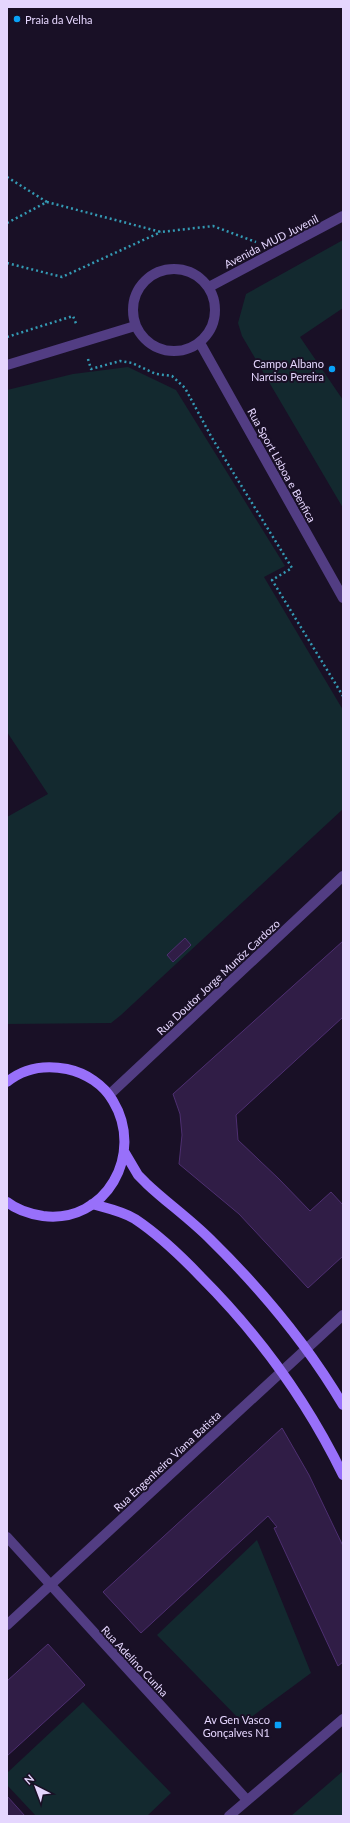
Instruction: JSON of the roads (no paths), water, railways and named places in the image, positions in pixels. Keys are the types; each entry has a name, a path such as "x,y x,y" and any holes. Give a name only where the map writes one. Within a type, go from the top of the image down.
{"main road":[{"path":"7,1202 12,1206 32,1214 52,1217 73,1213 92,1204 108,1191 119,1173 125,1153 125,1133 120,1113 109,1095 94,1080 75,1071 55,1067 34,1069 9,1078"},
{"path":"125,1153 138,1175 204,1233 257,1288 306,1349 343,1405"},
{"path":"92,1204 134,1218 173,1249 231,1308 282,1371 311,1414 343,1476"}],"street":[{"name":"Avenida MUD Juvenil","path":"209,287 343,216"},
{"path":"174,268 188,271 200,277 209,287 214,298 216,310 214,323 208,334 200,343 182,351 163,350 151,345 142,336 136,326 133,312 134,299 140,287 149,277 161,271 174,268"},
{"path":"7,365 136,326"},
{"name":"Rua Sport Lisboa e Benfica","path":"200,343 343,598"},
{"name":"Rua Doutor Jorge Munõz Cardozo","path":"109,1095 343,876"},
{"name":"Rua Engenheiro Viana Batista","path":"7,1625 343,1315"},
{"name":"Rua Adelino Cunha","path":"7,1537 49,1586 247,1800"},
{"path":"229,1816 343,1719"}],"place":[{"name":"Praia da Velha","path":"17,19"},
{"name":"Campo Albano Narciso Pereira","path":"332,369"},
{"name":"Av Gen Vasco Gonçalves N1","path":"278,1725"}]}
